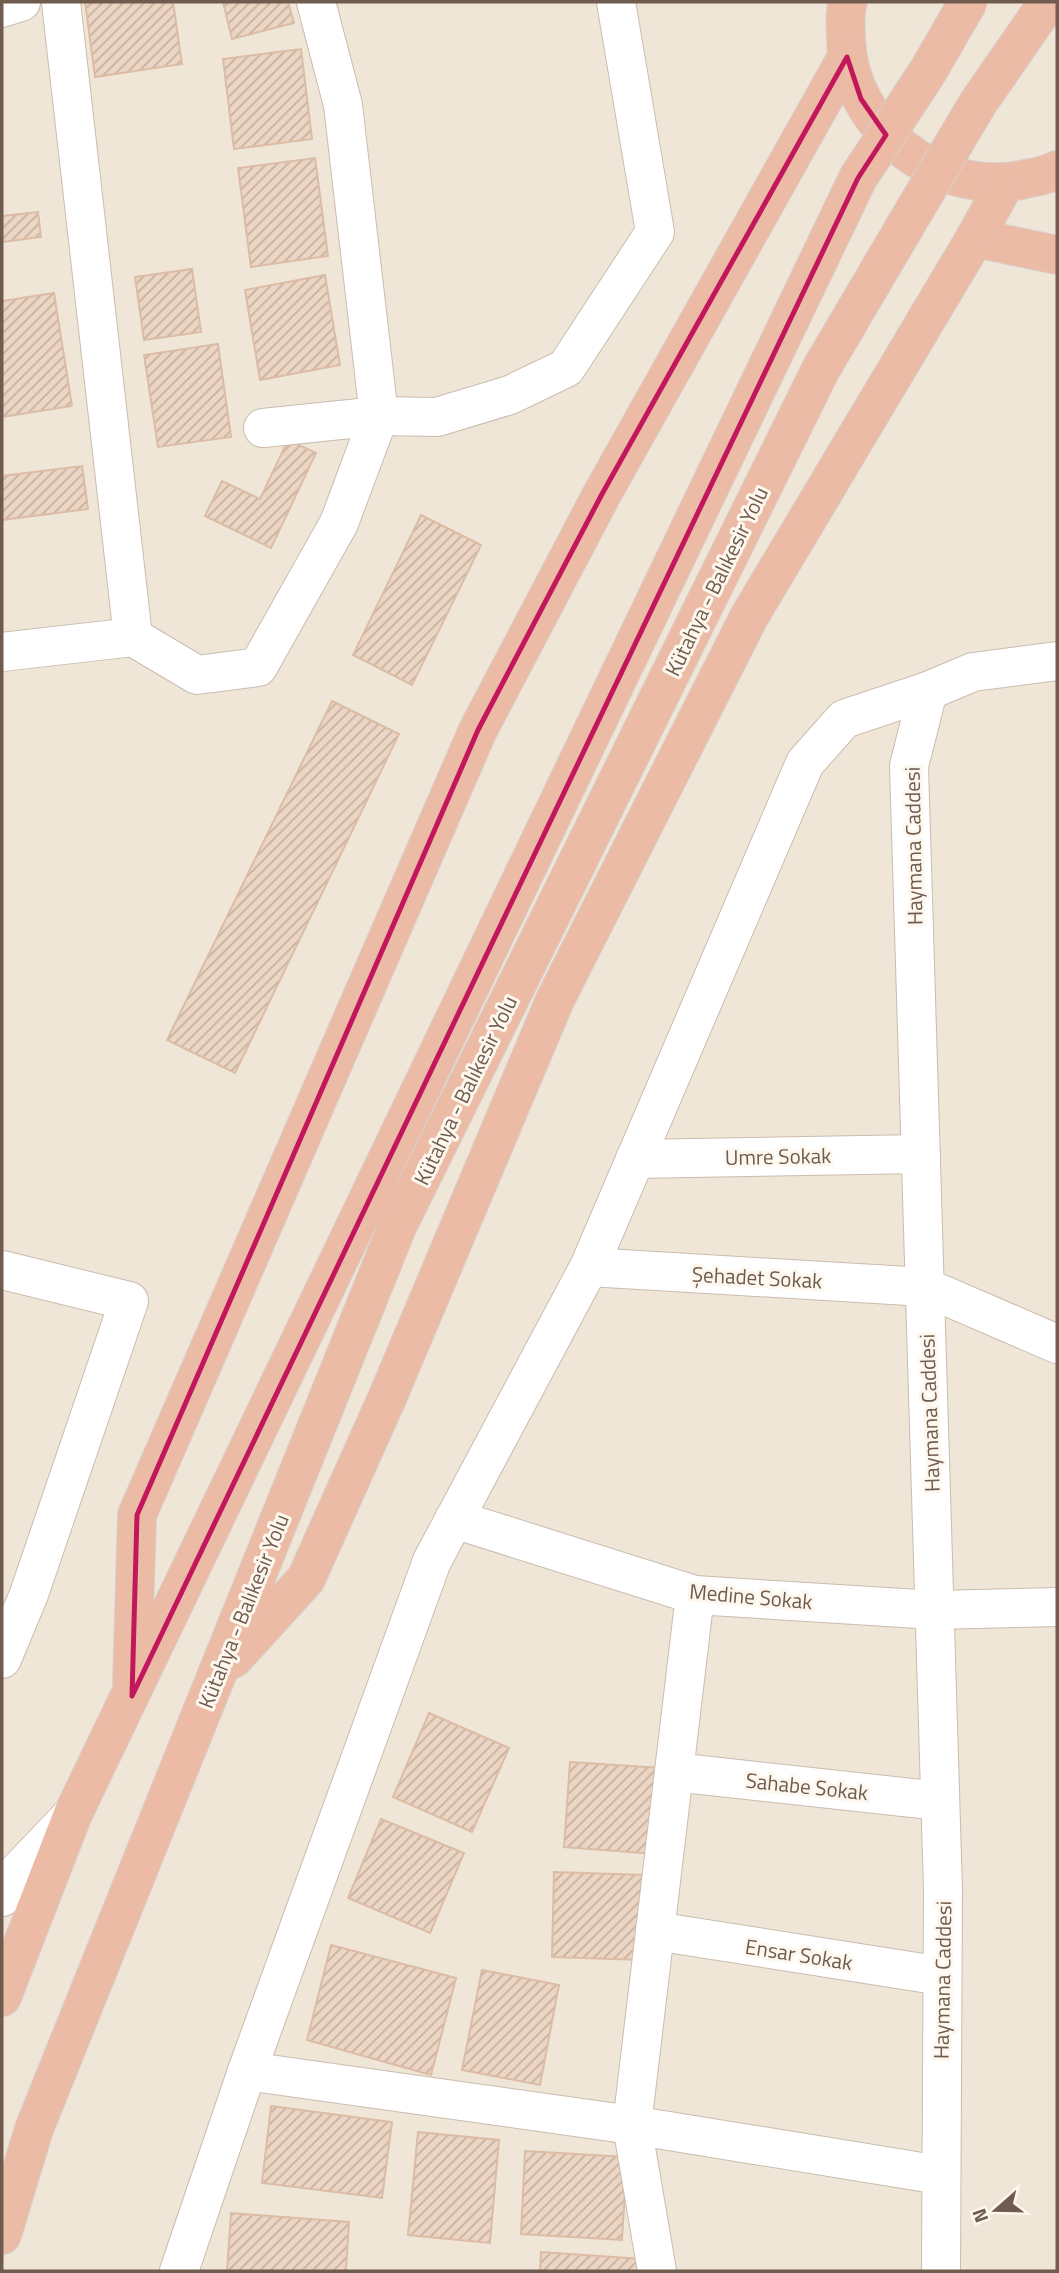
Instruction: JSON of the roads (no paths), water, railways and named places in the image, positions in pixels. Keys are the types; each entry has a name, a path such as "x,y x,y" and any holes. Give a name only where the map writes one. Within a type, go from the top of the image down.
{"highway":[{"path":"848,2 845,11 847,57 861,99 886,135 920,162 961,179 1005,183 1057,170"},
{"name":"Kütahya - Balıkesir Yolu","path":"2,1997 73,1814 132,1696 858,178 928,71 968,2"},
{"name":"Kütahya - Balıkesir Yolu","path":"2,2235 34,2129 397,1227 821,369 978,103 1048,2"},
{"path":"132,1696 137,1515 478,730 602,494 847,57"},
{"path":"216,1679 306,1579 388,1396 555,1000 749,617 975,238 1005,183"},
{"path":"975,238 1057,256"}],"street":[{"path":"2,8 21,2"},
{"path":"61,2 133,637"},
{"path":"2,652 133,637 197,675 258,667 339,523 379,416 343,105 316,2"},
{"path":"264,428 379,416 437,417 510,395 566,368 655,232 616,2"},
{"path":"179,2271 247,2071 432,1561 589,1267 806,763 844,719 928,691 973,672 1057,661"},
{"name":"Haymana Caddesi","path":"928,691 909,766 943,1890 941,2271"},
{"name":"Umre Sokak","path":"635,1159 921,1154"},
{"name":"Şehadet Sokak","path":"589,1267 925,1287 1057,1344"},
{"path":"2,1270 129,1301 29,1594 2,1659"},
{"name":"Medine Sokak","path":"454,1519 695,1595 935,1610 1057,1606"},
{"path":"657,2271 632,2125 695,1595"},
{"name":"Sahabe Sokak","path":"674,1772 940,1801"},
{"path":"2,1897 8,1882 73,1814"},
{"name":"Ensar Sokak","path":"655,1931 942,1976"},
{"path":"247,2071 632,2125 940,2175"}]}
